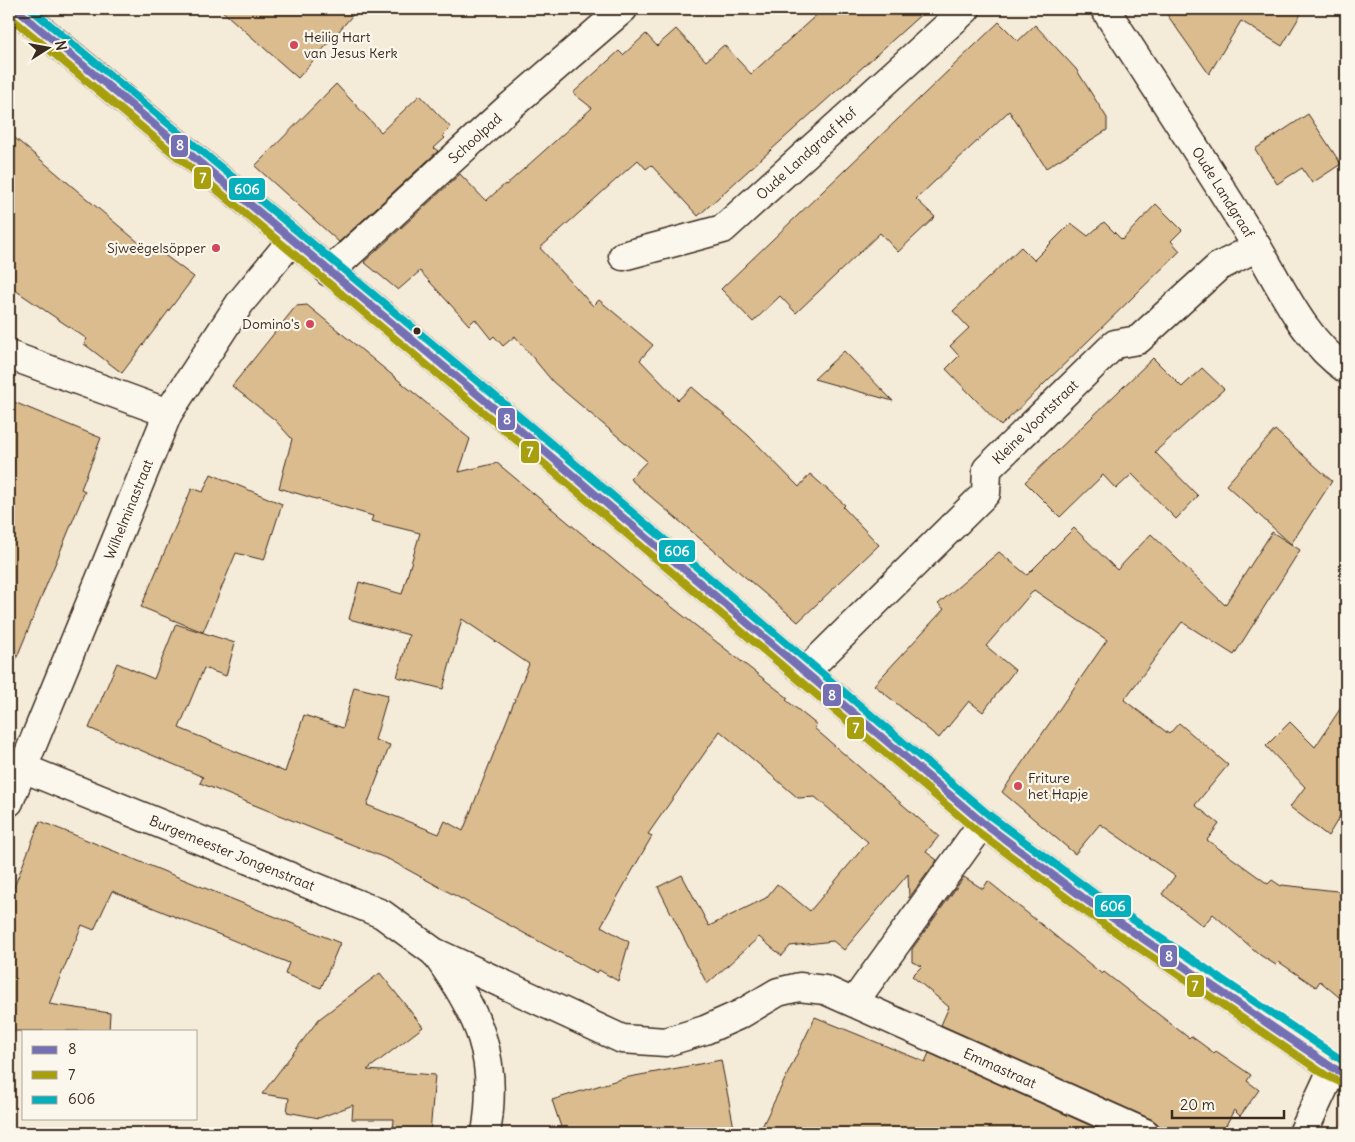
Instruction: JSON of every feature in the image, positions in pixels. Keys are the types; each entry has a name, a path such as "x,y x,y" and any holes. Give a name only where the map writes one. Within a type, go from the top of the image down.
{"main road":[{"path":"16,9 329,272 490,404 983,823 1088,902 1339,1071"}],"street":[{"name":"Schoolpad","path":"329,272 506,110 623,9"},
{"name":"Oude Landgraaf Hof","path":"623,256 722,229 966,9"},
{"name":"Oude Landgraaf","path":"1105,9 1257,247 1288,301 1310,333 1333,360 1346,369"},
{"name":"Wilhelminastraat","path":"9,802 16,766 168,413 240,303 292,240"},
{"name":"Kleine Voortstraat","path":"805,672 986,493 987,468 1114,344 1138,340 1218,267 1257,247"},
{"path":"9,355 168,413"},
{"name":"Burgemeester Jongenstraat","path":"16,766 382,914 434,952 622,1039"},
{"path":"854,1002 983,823"},
{"name":"Burgemeester Jongenstraat","path":"434,952 458,986 478,1024 489,1066 491,1101 486,1133"},
{"name":"Emmastraat","path":"622,1039 666,1042 705,1030 741,1014 778,992 799,987 825,990 1145,1133"},
{"path":"1303,1133 1339,1071"}],"building":[{"name":"Heilig Hart van Jesus Kerk","path":"220,9 358,9 298,78"},
{"path":"823,9 927,9 698,216 651,165 646,169 638,160 540,248 593,306 599,300 653,345 640,360 678,400 692,387 749,436 799,487 810,474 845,505 843,507 879,545 798,622 630,479 647,461 553,382 515,336 503,346 494,336 491,339 475,319 469,325 420,271 398,290 364,262 460,174 486,201 506,185 592,108 573,93 619,51 623,55 646,34 657,46 676,29 706,61 724,45 751,74"},
{"path":"1163,9 1304,9 1282,46 1241,21 1209,74"},
{"path":"999,22 1018,41 1035,25 1076,69 1107,118 1107,130 1046,168 1009,111 916,199 935,217 898,252 880,233 796,313 780,296 753,322 721,289"},
{"path":"336,84 381,132 420,95 451,128 443,136 445,138 434,148 438,151 339,242 255,166"},
{"path":"1308,114 1341,164 1312,183 1302,168 1277,184 1255,149"},
{"path":"9,133 151,253 155,248 194,277 122,373 84,344 87,339 9,286"},
{"path":"1156,204 1182,230 1171,241 1180,251 1001,426 946,369 959,356 950,346 969,328 953,311 1021,247 1034,260 1071,223 1088,236 1104,222 1122,240"},
{"path":"307,305 470,439 459,472 497,463 635,578 788,698 786,700 817,725 814,728 939,836 926,852 937,860 909,898 908,874 844,950 833,941 790,946 782,956 759,937 707,984 658,887 682,875 709,926 766,898 777,884 810,911 868,842 815,797 798,798 720,731 648,834 652,836 601,926 629,942 618,981 599,970 597,973 390,860 200,783 203,777 89,728 117,663 154,679 176,624 235,643 226,676 204,668 179,728 285,772 304,715 343,728 354,687 388,695 375,740 390,745 367,805 439,834 445,821 463,831 529,664 462,619 443,689 397,677 409,635 349,619 359,582 402,594 420,533 371,521 373,516 279,488 292,439 275,420 232,386 296,306"},
{"path":"844,351 893,401 814,379"},
{"path":"1153,358 1182,387 1202,368 1224,389 1155,452 1198,496 1176,519 1132,474 1116,489 1103,475 1060,517 1025,482"},
{"path":"9,400 101,438 81,489 85,491 10,674"},
{"path":"1275,430 1332,481 1291,544 1226,485"},
{"path":"211,474 282,504 264,560 236,553 203,632 141,607 192,488 203,492"},
{"path":"1074,528 1117,570 1151,534 1225,605 1272,532 1300,550 1234,655 1182,622 1124,700 1169,734 1179,723 1228,765 1195,805 1219,824 1207,840 1268,884 1272,880 1281,886 1346,892 1346,1003 1320,981 1316,987 1279,962 1276,965 1260,955 1213,914 1203,926 1162,894 1175,876 1100,824 1075,854 1002,792 1107,640 1034,590 986,646 1015,670 983,712 969,701 939,738 874,685 944,609 938,604 999,552 1027,575"},
{"path":"1346,700 1346,806 1328,836 1290,807 1305,787 1266,746 1290,722 1315,747"},
{"path":"40,821 340,943 321,988 285,974 289,963 112,891 94,930 82,925 49,1004 110,1013 109,1030 9,1031 9,900"},
{"path":"964,877 983,889 988,881 1102,974 1104,972 1189,1038 1191,1036 1214,1053 1216,1051 1251,1075 1247,1081 1259,1090 1240,1116 1234,1110 1222,1133 1160,1133 1158,1124 1151,1119 941,1025 949,1007 912,976 922,966 912,962 912,949"},
{"path":"380,973 423,1027 367,1070 435,1075 430,1133 393,1133 394,1119 352,1119 353,1105 319,1118 287,1112 289,1098 262,1094 319,1019"},
{"path":"815,1017 925,1062 929,1053 1107,1133 759,1133"},
{"path":"721,1060 735,1133 563,1133 552,1100 624,1078"}],"transit line":[{"name":"8","path":"16,9 489,404 983,823 1089,902 1333,1068 1346,1074"},
{"name":"606","path":"31,9 495,396 989,815 1095,894 1346,1063"},
{"name":"7","path":"10,17 483,412 977,831 1083,910 1327,1076 1342,1083"}],"place":[{"name":"Heilig Hart van Jesus Kerk","path":"294,45"},
{"name":"Sjweëgelsöpper","path":"216,248"},
{"name":"Domino's","path":"310,324"},
{"name":"Friture het Hapje","path":"1018,786"}]}
